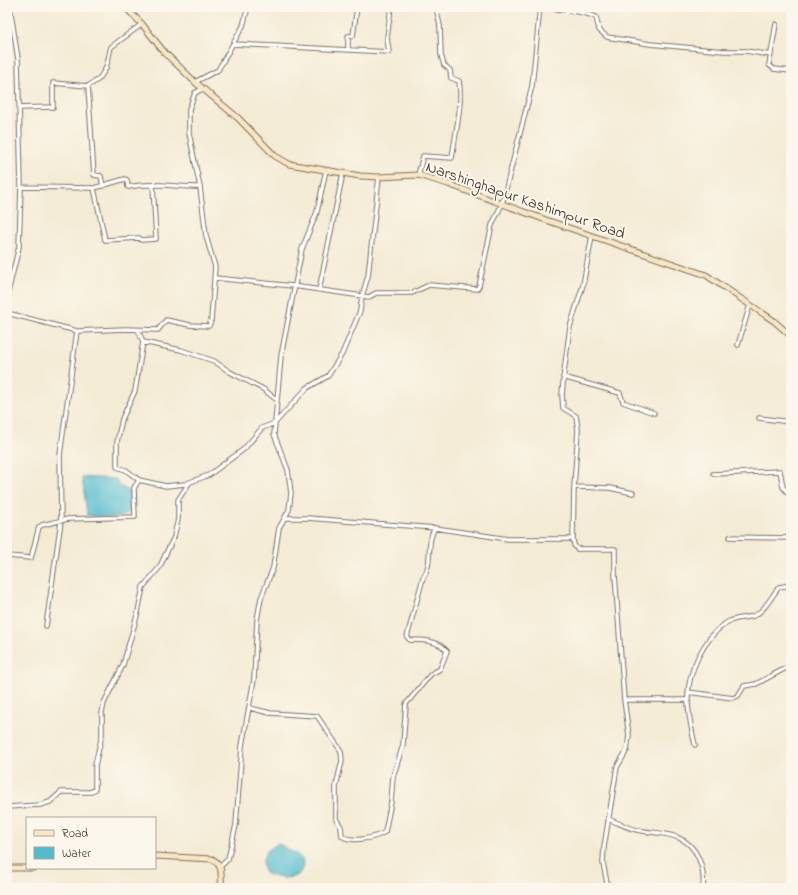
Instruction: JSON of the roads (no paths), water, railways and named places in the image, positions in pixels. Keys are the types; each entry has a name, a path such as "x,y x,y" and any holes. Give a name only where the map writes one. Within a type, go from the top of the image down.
{"street":[{"path":"7,296 19,248 21,187 18,59 10,7"},
{"name":"Narshinghapur Kashimpur Road","path":"125,7 142,24 164,52 202,89 238,118 275,156 289,164 379,178 418,175 706,275 774,321 791,336"},
{"path":"195,82 218,70 243,26 248,7"},
{"path":"348,50 348,36 354,36 357,7"},
{"path":"233,44 389,52 387,38 391,7"},
{"path":"418,175 423,156 452,158 458,120 459,81 451,78 450,70 444,65 441,55 440,26 436,7"},
{"path":"531,7 574,11 596,17 599,30 607,37 650,44 724,51 746,51 771,55"},
{"path":"214,278 294,286 369,297 376,293 412,293 429,285 477,289 479,286 492,225 502,204 532,86 540,7"},
{"path":"19,108 52,107 53,83 88,86 98,79 106,68 111,47 142,24"},
{"path":"776,24 769,65 774,69 791,71"},
{"path":"88,86 94,175 101,176 103,186"},
{"path":"7,313 77,331 125,329 158,330 166,320 190,325 209,326 211,320 215,267 206,236 200,187 188,133 189,109 195,93 202,89"},
{"path":"221,868 228,859 236,825 242,746 254,679 257,620 261,598 273,568 279,528 289,510 291,493 288,470 274,434 281,356 302,249 317,212 326,170"},
{"path":"319,290 343,173"},
{"path":"138,330 143,342 135,391 122,419 117,442 117,467 126,470 140,480 166,486 189,482 209,475 244,449 262,428 275,423 307,388 328,376 342,354 360,311 362,296 368,276 379,178"},
{"path":"21,187 94,188 125,179 127,180 128,187 153,185 200,187"},
{"path":"94,188 105,240 139,238 141,240 156,239 153,185"},
{"path":"592,236 584,285 570,327 563,377 563,408 576,416 578,430 574,487 574,545 577,549 608,548 615,549 616,551 615,574 624,700 629,740 627,750 617,767 608,819 603,860 608,888"},
{"path":"738,345 750,305"},
{"path":"46,626 61,521 60,455 77,331"},
{"path":"143,342 181,350 214,361 230,372 264,389 276,400"},
{"path":"563,377 620,393 623,402 627,405 654,413"},
{"path":"759,418 791,422"},
{"path":"713,474 780,471 783,487 791,497"},
{"path":"7,556 31,558 39,527 42,525 61,521 135,517 134,488 140,480"},
{"path":"7,807 40,805 50,802 61,792 91,792 95,789 95,765 102,734 102,713 104,703 123,664 138,612 143,587 159,568 172,542 178,519 178,500 189,482"},
{"path":"574,487 610,488 633,493"},
{"path":"285,518 307,518 435,528 508,539 573,539"},
{"path":"250,708 270,713 317,716 341,751 342,761 336,786 336,819 341,827 342,836 344,838 360,839 380,835 385,832 391,802 393,777 403,745 406,704 431,674 440,669 447,651 443,647 431,642 410,640 407,637 423,578 428,570 430,539 435,528"},
{"path":"730,537 791,538"},
{"path":"696,745 688,692 690,676 699,656 708,642 727,622 755,615 765,607 780,587 791,585"},
{"path":"688,692 733,698 738,696 744,686 756,684 786,668 791,669"},
{"path":"624,700 688,700"},
{"path":"608,819 635,830 680,838 691,845 701,867 703,888"},
{"path":"156,856 212,859 217,862 221,868 221,888"},
{"path":"7,868 26,868"}],"water":[{"path":"82,477 116,479 118,485 131,493 133,498 132,508 128,513 117,517 87,515"},
{"path":"278,844 297,854 302,860 303,866 298,875 290,878 281,878 265,873 263,868 264,856 273,846"}]}
